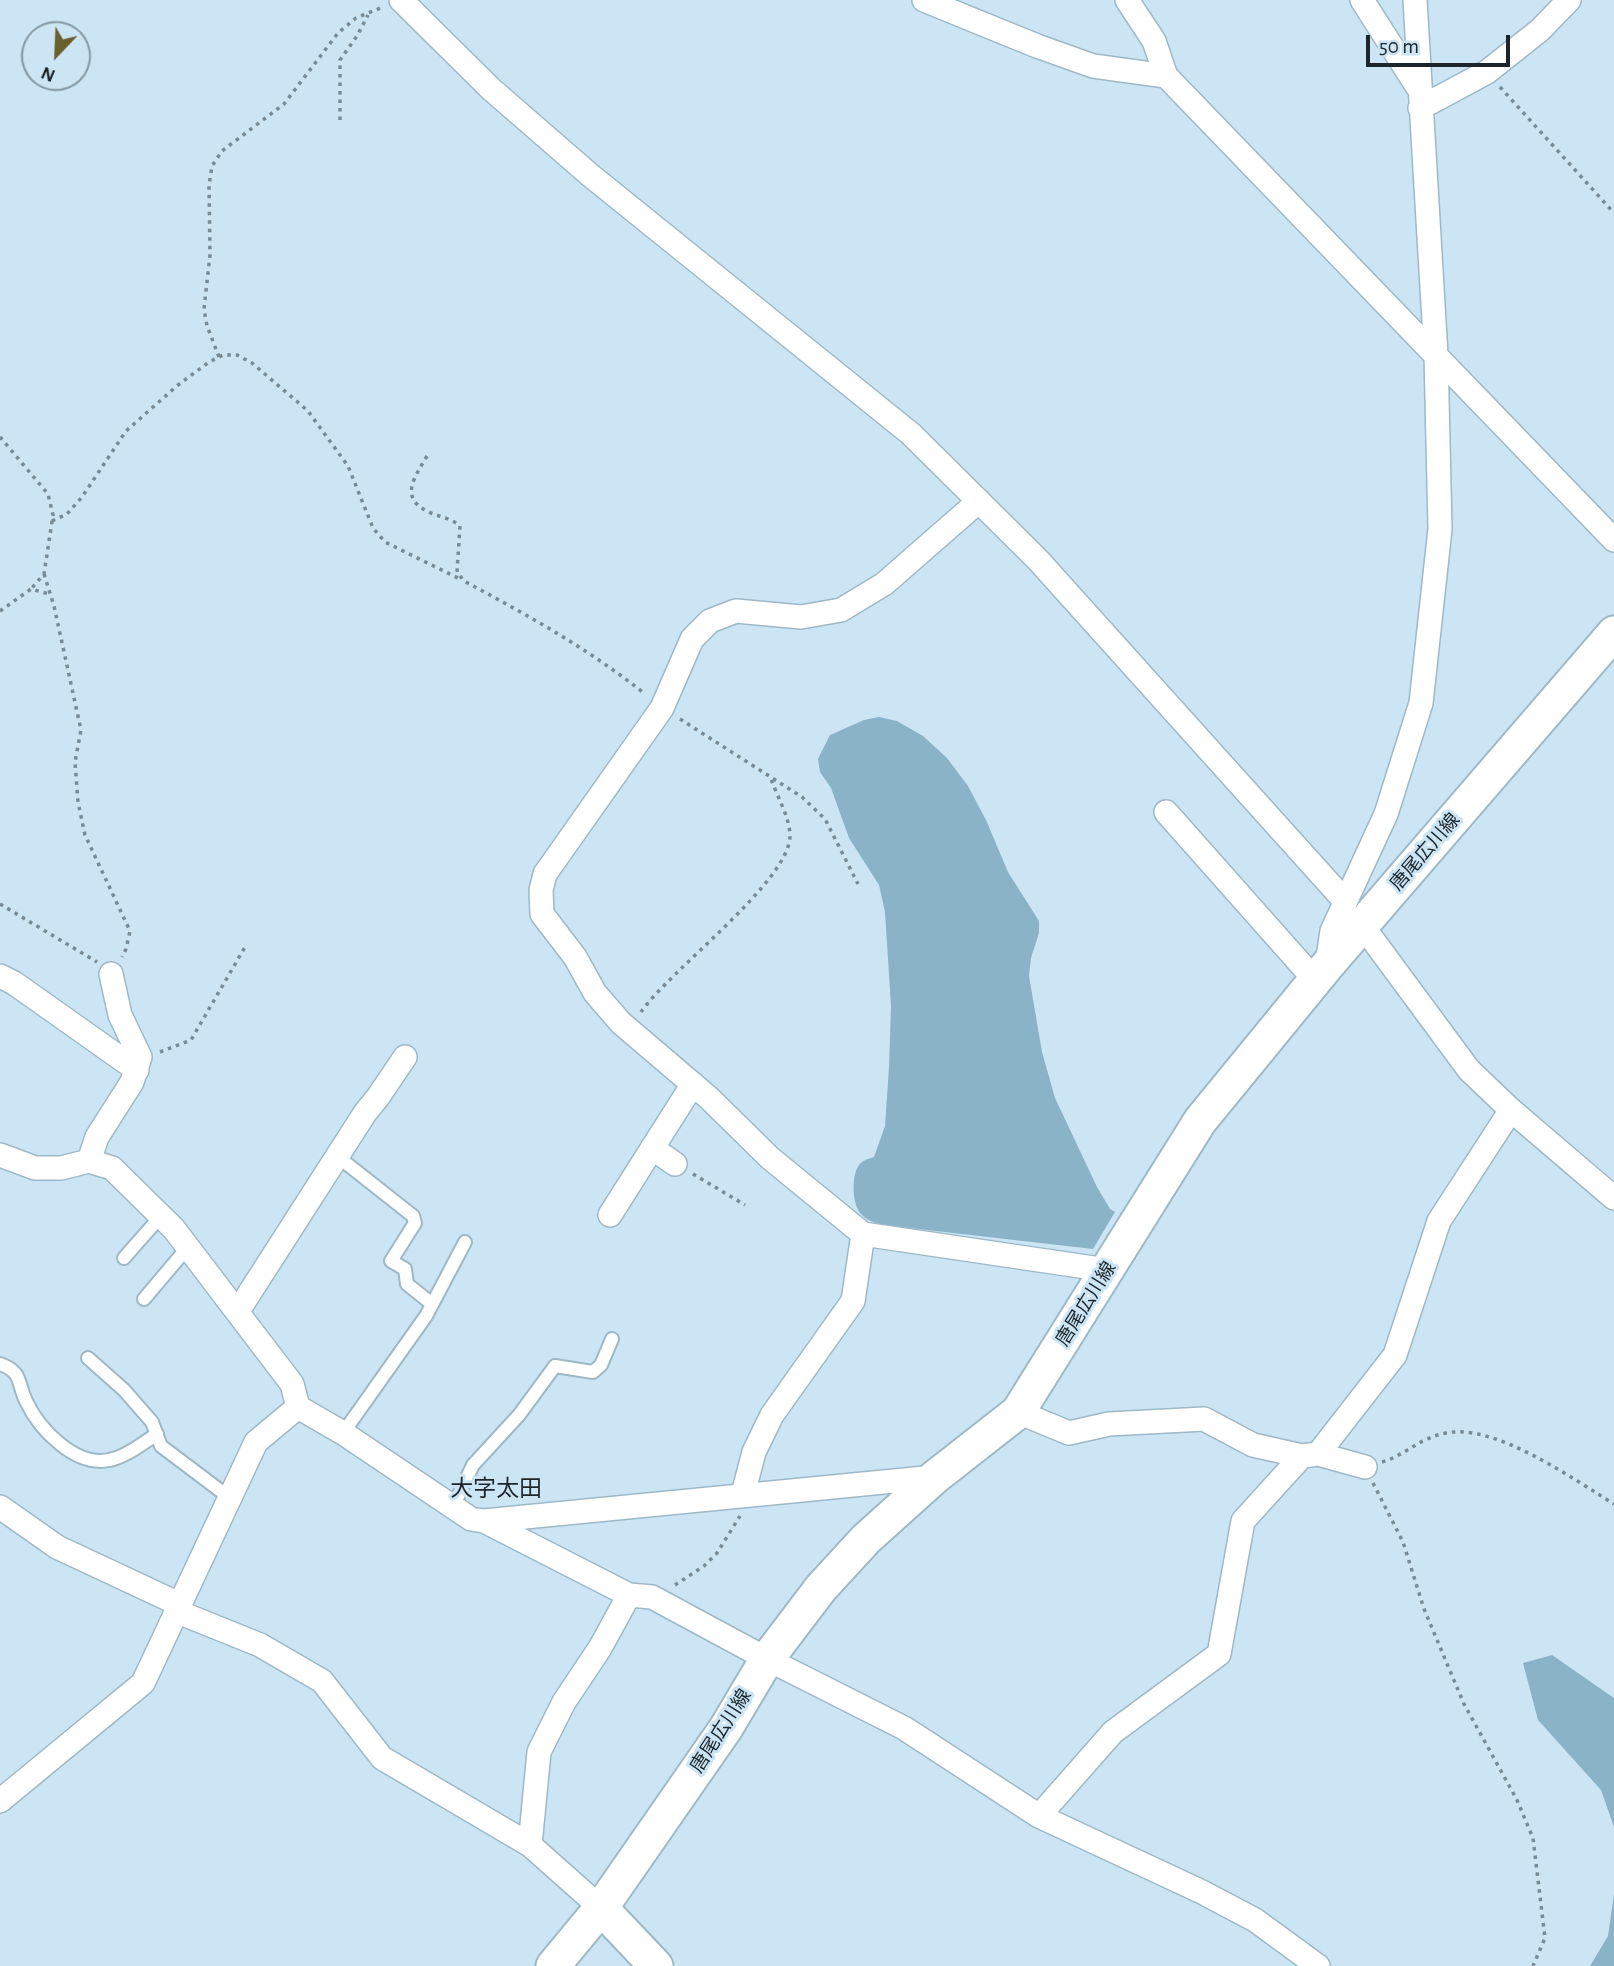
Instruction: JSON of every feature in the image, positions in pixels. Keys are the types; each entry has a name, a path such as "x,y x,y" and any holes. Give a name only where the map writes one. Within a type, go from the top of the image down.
{"main road":[{"name":"唐尾広川線","path":"553,1966 601,1908 726,1728 767,1659 821,1588 866,1539 935,1477 1018,1412 1200,1121 1321,973 1354,913 1614,633"},
{"path":"601,1908 656,1966"}],"street":[{"path":"925,0 1037,47 1093,66 1166,76"},
{"path":"1127,0 1154,41 1166,76 1614,540"},
{"path":"1362,0 1420,99"},
{"path":"1354,913 1421,704 1440,529 1436,355 1415,0"},
{"path":"1420,99 1487,72 1540,30 1569,0"},
{"path":"395,2 541,132 911,434 1038,561 1354,913 1469,1070 1511,1110 1614,1198"},
{"path":"979,501 884,584 841,610 800,617 736,611 710,621 692,639 662,708 545,874 541,890 542,914 575,957 595,993 628,1030 693,1084 770,1158 863,1234 1107,1270"},
{"path":"1166,812 1321,973"},
{"path":"89,1161 97,1137 132,1082 139,1057 120,1015 111,974"},
{"path":"0,976 14,982 137,1066"},
{"path":"238,1311 337,1156 405,1057"},
{"path":"610,1214 693,1084"},
{"path":"1039,1816 1113,1732 1219,1654 1243,1521 1310,1455 1395,1354 1439,1221 1511,1110"},
{"path":"652,1148 675,1164"},
{"path":"0,1155 36,1168 61,1168 89,1161 112,1168 161,1216 238,1311 292,1384 298,1407 344,1433 471,1519 484,1521 935,1477"},
{"path":"749,1494 754,1452 772,1415 853,1301 863,1234"},
{"path":"0,1801 143,1683 256,1441 298,1407"},
{"path":"1018,1412 1069,1433 1109,1424 1204,1419 1253,1445 1365,1467"},
{"path":"0,1507 57,1547 260,1645 322,1681 382,1758 530,1845 601,1908"},
{"path":"484,1521 904,1728 1039,1816 1202,1892 1255,1920 1318,1966"},
{"path":"530,1845 539,1752 564,1702 600,1648 640,1596"}],"lane":[{"path":"337,1156 413,1216 415,1223 391,1261 405,1269 407,1284 432,1304"},
{"path":"124,1258 161,1216"},
{"path":"344,1433 426,1316 465,1242"},
{"path":"144,1299 188,1247"},
{"path":"453,1507 473,1465 519,1415 555,1366 593,1372 601,1365 612,1339"},
{"path":"88,1358 124,1390 152,1422 161,1446 230,1498"},
{"path":"0,1364 12,1368 19,1378 25,1399 44,1431 68,1450 91,1459 109,1461 157,1434"}],"path":[{"path":"219,357 207,326 204,309 210,255 209,185 212,166 222,151 284,104 338,33 356,18 395,2"},
{"path":"340,120 340,60 358,36 368,14"},
{"path":"1487,72 1614,213"},
{"path":"52,521 67,514 82,497 126,431 178,385 219,357 237,355 252,363 308,411 348,466 373,528 385,542 464,581 560,634 603,662 662,708 802,797 825,819 858,884"},
{"path":"0,437 48,494 52,521 44,574 81,730 75,762 78,802 85,835 130,931 126,949 111,974 104,966 0,904"},
{"path":"427,456 410,487 411,496 417,505 428,512 460,526 457,572 464,581"},
{"path":"0,611 31,589 44,574"},
{"path":"31,589 50,595"},
{"path":"628,1030 652,996 708,944 772,874 784,856 790,836 771,777"},
{"path":"137,1066 191,1040 245,947"},
{"path":"675,1164 746,1205"},
{"path":"1533,1966 1545,1938 1533,1838 1517,1800 1464,1704 1424,1609 1403,1542 1365,1467 1389,1460 1424,1438 1448,1432 1470,1432 1494,1439 1545,1461 1614,1504"},
{"path":"640,1596 662,1594 704,1566 717,1553 749,1494"}],"water":[{"path":"879,717 897,721 923,736 947,758 968,786 1008,872 1039,921 1039,933 1031,958 1029,976 1042,1052 1055,1098 1097,1187 1110,1209 1115,1212 1093,1249 879,1224 864,1217 858,1209 854,1190 856,1170 862,1162 874,1157 885,1126 891,1006 885,912 879,885 849,838 831,788 820,772 818,759 830,735 864,720"},
{"path":"1552,1655 1614,1698 1614,1827 1601,1790 1538,1720 1523,1663"},
{"path":"1614,1894 1614,1966 1590,1966 1608,1936"}],"district":[{"name":"大字太田","path":"496,1489"}]}
